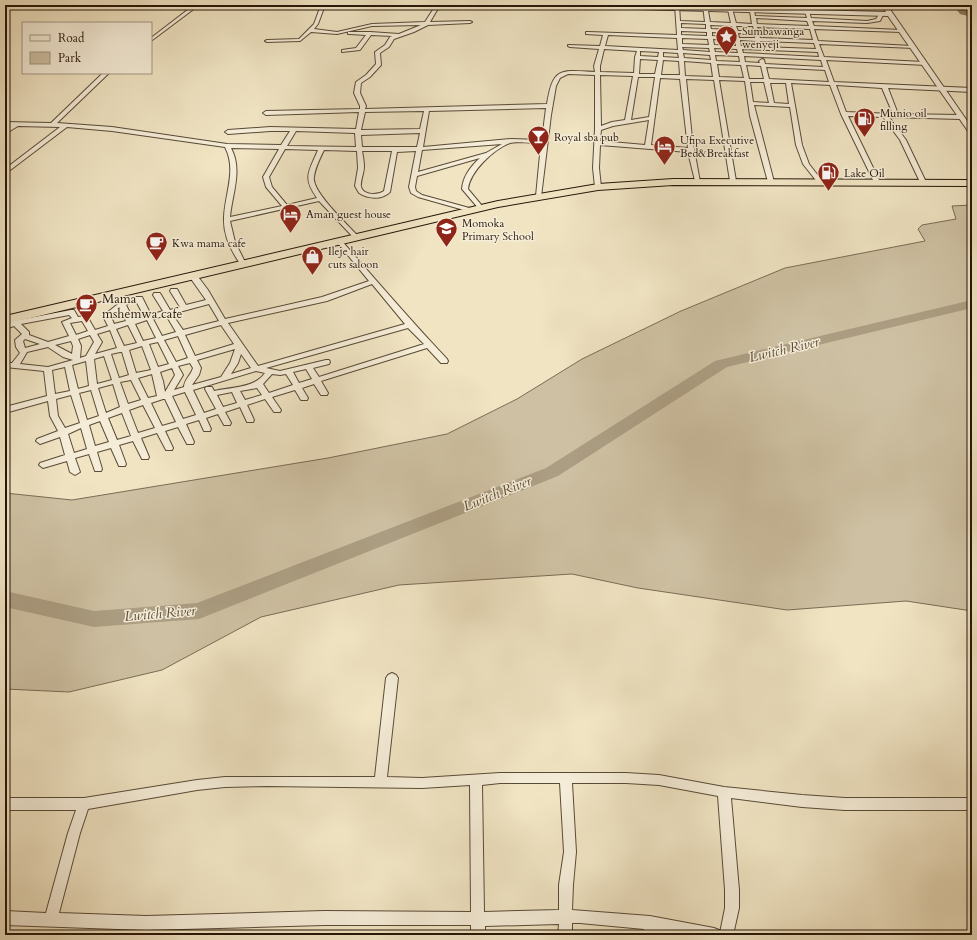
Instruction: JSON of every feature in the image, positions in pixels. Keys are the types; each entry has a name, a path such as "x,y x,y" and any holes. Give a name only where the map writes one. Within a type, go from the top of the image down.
{"highway":[{"path":"12,320 476,209 539,196 598,187 698,181 972,183"}],"street":[{"path":"152,39 197,5"},
{"path":"267,41 298,41 316,24 322,5"},
{"path":"396,150 387,192 373,196 364,194 359,189 359,132 363,105 357,93 359,82 368,76 379,64 377,52 387,46 392,38 426,24 438,5"},
{"path":"562,5 729,8 809,19 871,22 878,20 882,14"},
{"path":"805,5 822,59 844,114 877,182"},
{"path":"884,5 972,133"},
{"path":"677,7 679,22 679,45 691,150 698,181"},
{"path":"705,7 733,181"},
{"path":"729,8 736,32 738,47 770,182"},
{"path":"753,11 890,14"},
{"path":"753,11 760,56 772,104"},
{"path":"340,33 372,25 470,22"},
{"path":"679,22 901,31"},
{"path":"814,36 833,28"},
{"path":"679,29 756,33"},
{"path":"309,30 326,33 370,33 398,35"},
{"path":"344,51 358,49 370,33"},
{"path":"588,33 912,47"},
{"path":"598,187 596,168 598,143 597,73 606,34"},
{"path":"679,45 819,50"},
{"path":"570,46 924,64"},
{"path":"628,122 636,75 638,50"},
{"path":"648,147 659,76 661,51"},
{"path":"637,57 826,69"},
{"path":"539,196 550,106 555,82 561,74 579,72 972,90"},
{"path":"52,125 105,74"},
{"path":"788,81 795,129 803,159 820,182"},
{"path":"884,86 896,115"},
{"path":"751,102 792,106"},
{"path":"266,113 550,106"},
{"path":"427,109 412,187 413,192 476,209"},
{"path":"844,114 960,117"},
{"path":"885,115 903,140 923,182"},
{"path":"598,129 612,124 653,118"},
{"path":"5,124 66,125 126,131 227,146 284,146 321,149 396,150 458,147 511,142 545,142"},
{"path":"5,132 17,124"},
{"path":"5,172 66,125"},
{"path":"228,132 264,129 359,132 423,131"},
{"path":"286,207 267,183 266,177 294,129"},
{"path":"476,209 465,184 468,174 493,150 511,142"},
{"path":"598,143 691,150"},
{"path":"227,146 231,151 233,176 227,220 231,242 235,252 243,264"},
{"path":"458,147 493,150"},
{"path":"321,149 310,178 313,187 321,199 356,237"},
{"path":"415,175 446,164 460,163 487,155"},
{"path":"227,220 321,199"},
{"path":"339,241 374,281 410,326 444,361"},
{"path":"192,276 211,301 223,322 256,369 269,373 289,372 326,362"},
{"path":"5,365 48,369 73,361 90,358 223,322 324,299 374,281"},
{"path":"174,291 184,308"},
{"path":"157,295 166,313 181,334 198,368 195,375 188,383 188,389 207,429"},
{"path":"139,299 179,375 164,396"},
{"path":"22,351 50,345 211,301"},
{"path":"169,448 133,376 123,349 111,328 107,316 123,302 155,371 164,396 181,423 190,442"},
{"path":"5,327 12,320 53,317 71,312 76,319"},
{"path":"98,469 74,391 73,361 77,349 74,338 66,322 76,319 84,318 98,342 93,348 90,358 95,386 104,416 122,464"},
{"path":"12,320 26,334 24,336"},
{"path":"40,440 63,433 146,401 410,326"},
{"path":"24,336 50,345 73,361"},
{"path":"15,365 24,353 19,340 24,336"},
{"path":"43,465 92,449 115,444 135,436 160,430 317,379 430,345"},
{"path":"5,410 115,380 155,371 240,346"},
{"path":"223,379 234,363 240,346"},
{"path":"107,353 135,436 145,457"},
{"path":"308,366 324,393"},
{"path":"48,369 54,416 63,433 75,472"},
{"path":"289,372 304,398"},
{"path":"211,394 235,389 248,389 259,384 269,373"},
{"path":"207,383 211,394 227,423"},
{"path":"259,384 277,410"},
{"path":"235,389 250,420"},
{"path":"380,783 392,678"},
{"path":"5,804 84,804 196,785 225,782 267,781 422,783 500,778 626,778 659,780 724,792 802,801 845,804 972,804"},
{"path":"565,935 564,917 570,852 566,779"},
{"path":"476,780 478,935"},
{"path":"724,792 732,890 732,908 726,935"},
{"path":"51,918 74,833 84,804"},
{"path":"5,918 51,918 146,923 324,918 478,919 580,916 651,929 714,935"}],"green space":[{"path":"972,205 972,611 906,601 787,610 638,588 572,574 399,585 261,617 162,670 69,692 5,689 5,493 72,500 328,458 447,434 517,399 582,359 681,311 785,268 925,241 918,229 922,225 956,219 952,206"}],"waterway":[{"name":"Lwitch River","path":"5,599 94,619 199,611 552,472 721,364 972,304"}],"place":[{"name":"Sumbawanga wenyeji","path":"726,56"},
{"name":"Munio oil filling","path":"864,138"},
{"name":"Royal sba pub","path":"538,156"},
{"name":"Ufipa Executive Bed&Breakfast","path":"665,166"},
{"name":"Lake Oil","path":"828,192"},
{"name":"Aman guest house","path":"291,234"},
{"name":"Momoka Primary School","path":"446,248"},
{"name":"Kwa mama cafe","path":"156,262"},
{"name":"Ileje hair cuts saloon","path":"313,276"},
{"name":"Mama mshemwa cafe","path":"87,324"}]}
